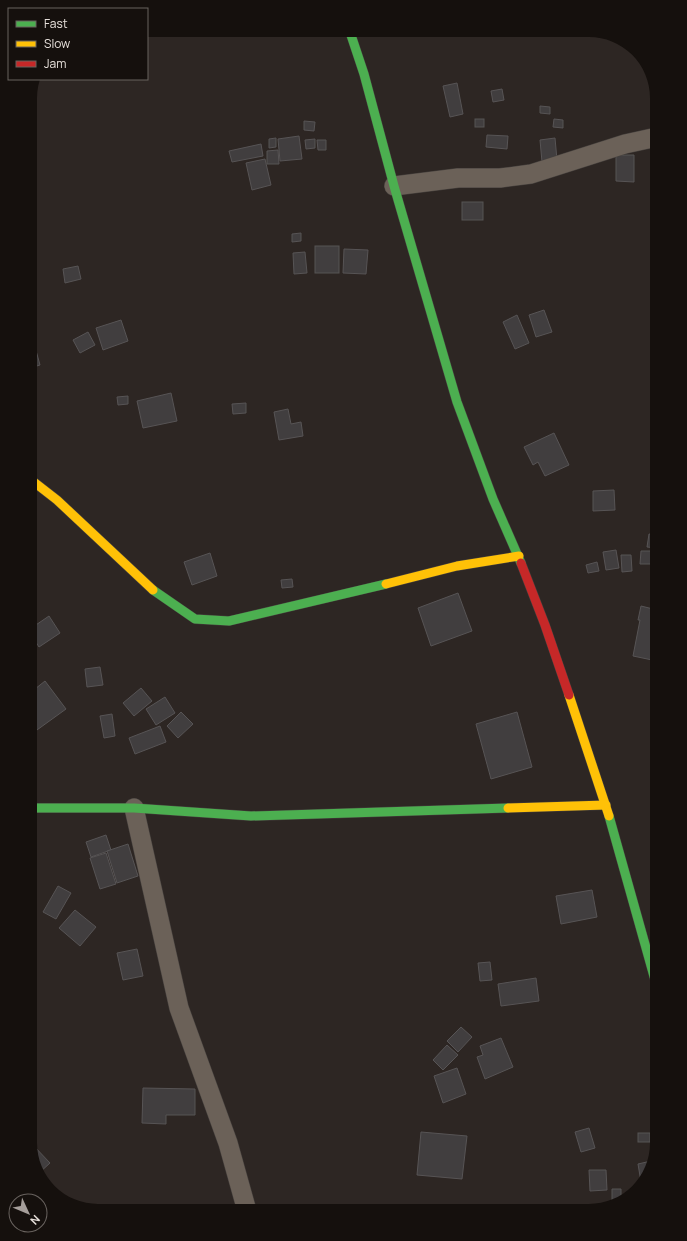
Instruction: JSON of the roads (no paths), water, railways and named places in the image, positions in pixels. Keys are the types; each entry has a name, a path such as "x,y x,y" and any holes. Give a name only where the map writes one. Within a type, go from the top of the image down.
{"street":[{"path":"352,37 364,74 394,186 457,402 493,499 519,556 545,625 606,805 650,962"},
{"path":"394,186 458,178 500,178 531,174 625,144 650,139"},
{"path":"37,484 57,500 155,592 195,619 229,621 457,566 519,556"},
{"path":"37,808 134,808 250,816 606,805"},
{"path":"134,808 179,1008 228,1143 245,1204"}]}
